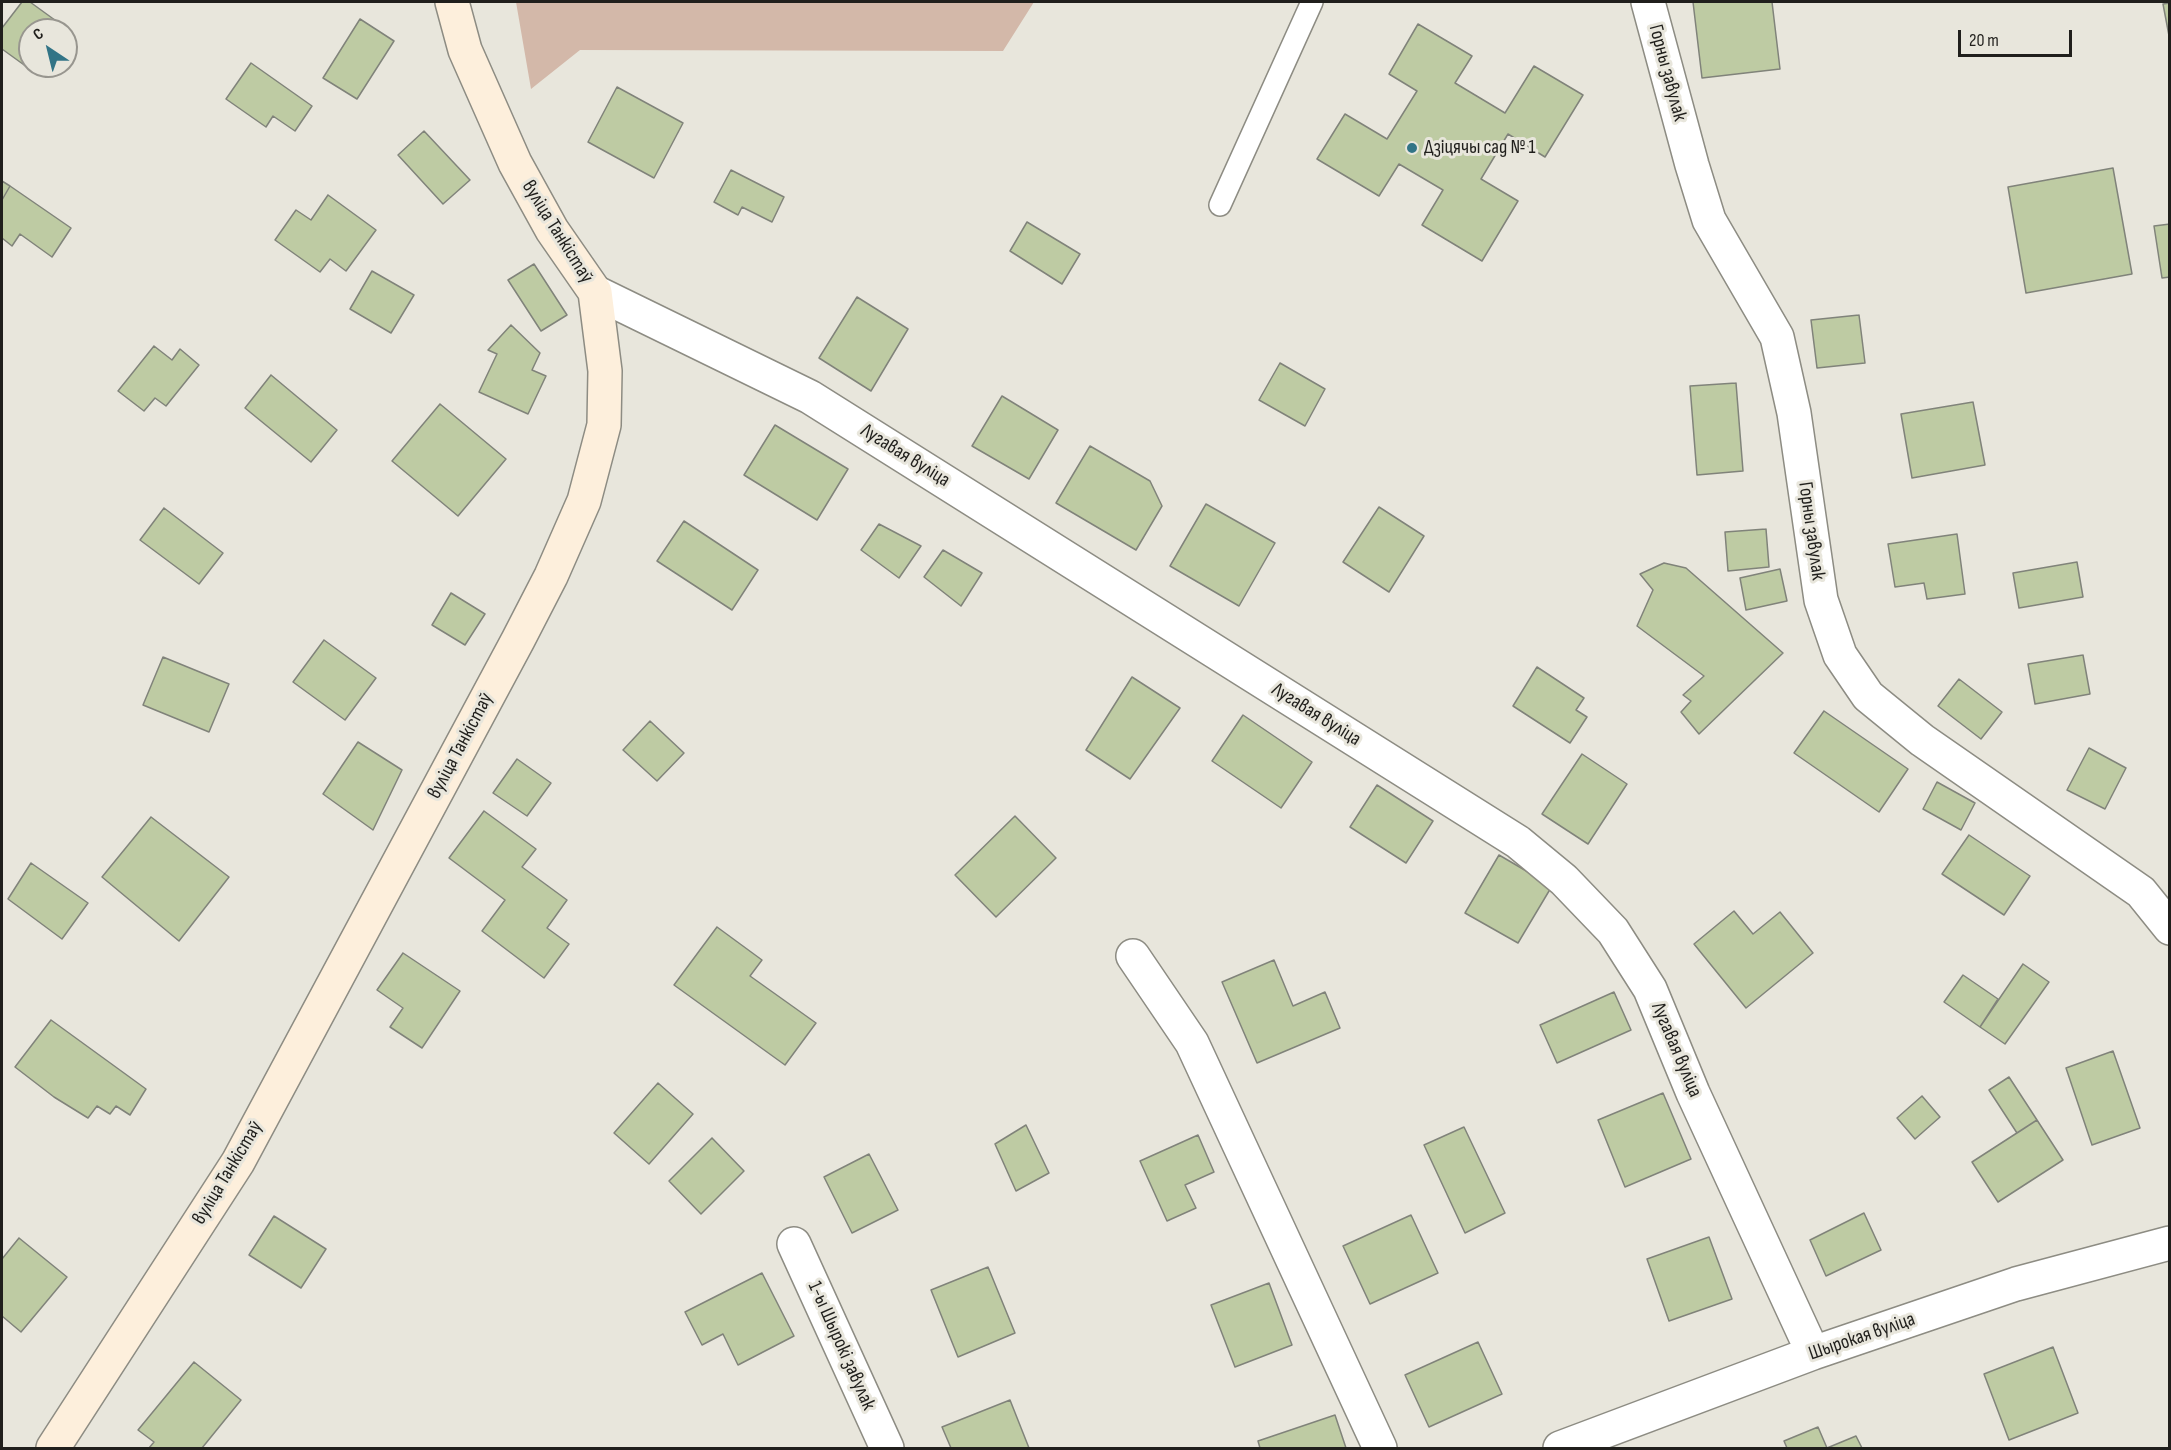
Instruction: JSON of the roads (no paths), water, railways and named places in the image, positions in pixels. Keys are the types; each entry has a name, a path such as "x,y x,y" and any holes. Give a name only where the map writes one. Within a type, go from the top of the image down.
{"street":[{"name":"вуліца Танкістаў","path":"53,1449 238,1162 551,576 585,501 604,425 605,370 596,292 552,230 515,163 465,50 452,2"},
{"name":"Горны завулак","path":"1648,2 1709,220 1777,337 1794,413 1821,600 1840,655 1868,696 1922,740 2141,892 2169,928"},
{"name":"Лугавая вуліца","path":"596,292 810,397 1518,842 1564,880 1613,931 1650,989 1693,1093 1813,1353"},
{"path":"1133,956 1192,1043 1380,1449"},
{"name":"Шырокая вуліца","path":"1560,1449 1813,1353 2016,1284 2169,1243"},
{"name":"1-ы Шырокі завулак","path":"794,1244 887,1449"}],"lane":[{"path":"1220,205 1312,2"}],"place":[{"name":"Дзіцячы сад № 1","path":"1412,148"}]}
